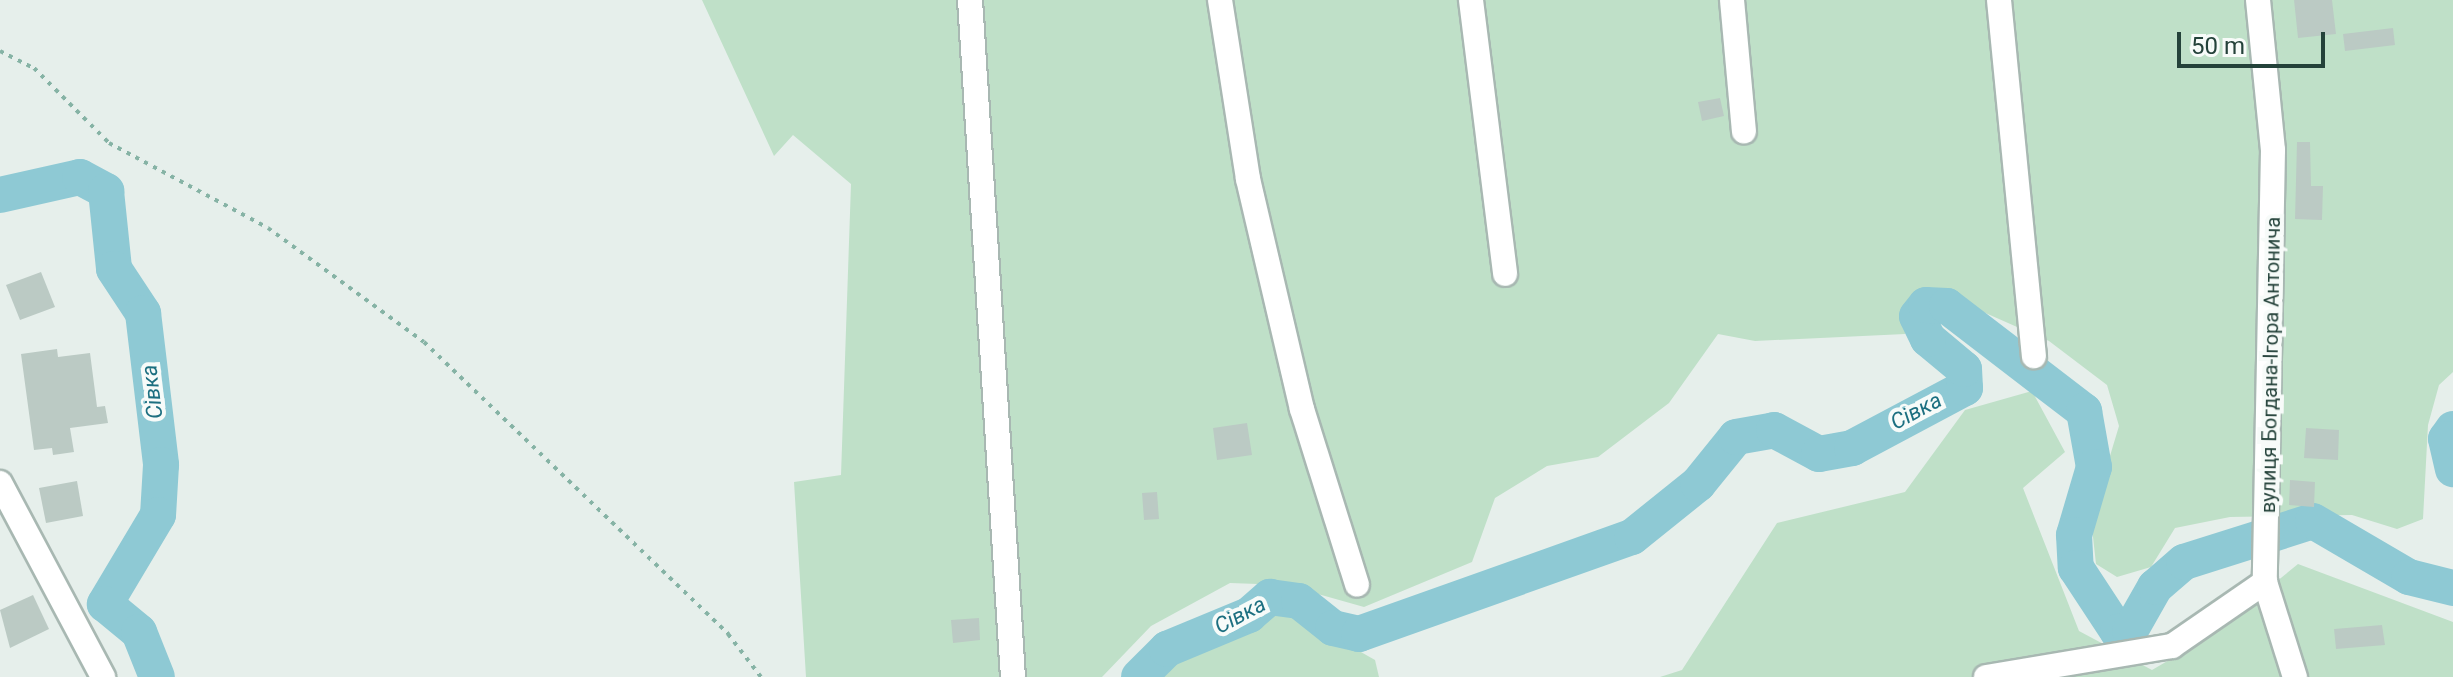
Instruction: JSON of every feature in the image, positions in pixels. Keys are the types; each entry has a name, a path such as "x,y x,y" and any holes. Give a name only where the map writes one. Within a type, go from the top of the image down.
{"street":[{"path":"970,0 1013,677"},
{"path":"1220,0 1248,179 1302,409 1357,585"},
{"path":"1471,0 1505,274"},
{"path":"1732,0 1744,131"},
{"path":"1999,0 2034,356"},
{"name":"вулиця Богдана-Ігора Антонича","path":"2258,0 2273,150 2269,552 2265,582 2295,677"},
{"path":"0,483 103,677"},
{"path":"1986,677 2172,646 2265,582"}],"path":[{"path":"0,51 34,68 109,143 268,228 424,342 728,634 761,677"}],"green space":[{"path":"702,0 2453,0 2453,372 2439,385 2428,425 2423,519 2397,529 2352,515 2230,517 2175,528 2151,567 2117,577 2096,564 2091,519 2119,426 2107,385 2049,341 1938,292 1911,299 1905,334 1755,341 1718,334 1669,403 1598,457 1547,466 1495,498 1472,562 1364,607 1286,585 1230,583 1151,626 1102,677 806,677 794,482 841,475 851,184 793,135 774,156"},
{"path":"2032,391 2065,452 2023,488 2079,631 2152,670 2207,638 2298,564 2453,622 2453,677 1660,677 1682,670 1777,523 1905,492 1965,410"},
{"path":"1285,609 1375,660 1379,677 1161,677 1193,647"}],"building":[{"path":"2294,0 2332,0 2336,34 2298,38"},
{"path":"2393,28 2395,45 2345,51 2343,34"},
{"path":"1720,98 1724,116 1702,121 1698,102"},
{"path":"2297,142 2310,142 2311,186 2323,186 2322,220 2295,219"},
{"path":"41,272 55,307 20,320 6,285"},
{"path":"57,349 58,357 90,353 97,407 105,406 108,423 70,428 74,452 53,455 52,448 34,450 21,354"},
{"path":"1247,423 1252,455 1217,460 1213,428"},
{"path":"2306,428 2339,430 2338,460 2304,458"},
{"path":"2290,480 2315,482 2314,507 2289,505"},
{"path":"77,481 83,516 46,523 39,488"},
{"path":"1157,492 1159,519 1144,520 1142,493"},
{"path":"33,595 49,629 10,648 0,610"},
{"path":"979,618 980,640 953,643 951,620"},
{"path":"2382,625 2385,645 2336,649 2334,629"}],"waterway":[{"name":"Сівка","path":"0,195 80,177 106,191 114,269 143,313 161,465 158,515 105,604 139,632 157,677"},
{"name":"Сівка","path":"1139,677 1167,649 1249,615 1270,597 1299,601 1333,628 1359,634 1632,537 1698,484 1736,437 1774,430 1819,454 1852,448 1965,388 1964,369 1928,339 1917,316 1926,305 1947,306 2084,411 2094,467 2074,535 2076,568 2118,632 2130,631 2155,587 2184,562 2313,521 2409,577 2453,588"},
{"name":"Сівка","path":"2453,429 2446,439 2453,469"}]}
